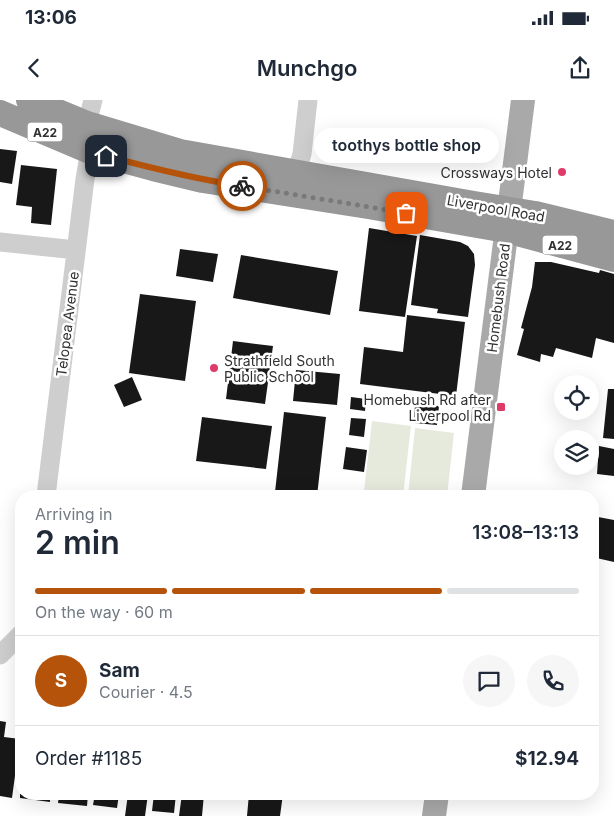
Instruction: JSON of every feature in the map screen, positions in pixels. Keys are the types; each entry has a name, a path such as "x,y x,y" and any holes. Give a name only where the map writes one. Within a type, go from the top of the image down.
{"highway":[{"name":"Liverpool Road","path":"28,100 90,112 180,152 474,204 508,220 614,259"},
{"name":"Liverpool Road","path":"0,113 90,151 203,180 368,206 508,220 535,214 614,233"}],"main road":[{"name":"Homebush Road","path":"474,490 523,100"},
{"path":"434,816 436,800"}],"street":[{"path":"296,173 302,154 308,100"},
{"name":"Telopea Avenue","path":"47,490 90,151"},
{"path":"0,242 76,250"},
{"path":"0,655 15,640"}],"shaded area":[{"path":"372,421 411,426 404,490 364,490"},
{"path":"415,428 454,433 448,490 409,490"}],"building":[{"path":"0,149 17,151 12,184 0,182"},
{"path":"21,165 57,169 51,225 31,223 32,207 16,205"},
{"path":"369,228 417,236 405,317 359,311"},
{"path":"420,235 460,242 468,246 474,254 475,265 468,317 437,313 438,309 411,305"},
{"path":"180,249 218,254 213,282 176,276"},
{"path":"241,255 338,271 330,315 233,298"},
{"path":"535,262 551,262 599,273 600,270 614,274 614,343 596,338 592,358 556,348 553,357 541,354 540,362 517,355 524,329 521,328 532,287"},
{"path":"140,294 196,301 185,381 129,373"},
{"path":"407,315 465,322 456,396 360,384 364,347 403,352"},
{"path":"233,341 273,346 265,404 226,399"},
{"path":"296,370 340,374 337,405 293,401"},
{"path":"132,377 142,400 124,407 114,385"},
{"path":"608,389 614,389 614,439 603,438"},
{"path":"351,397 366,399 365,411 350,409"},
{"path":"415,404 439,406 437,425 414,423"},
{"path":"284,412 326,417 318,490 275,490"},
{"path":"202,417 272,426 266,469 196,461"},
{"path":"351,418 366,419 364,437 349,435"},
{"path":"599,446 614,449 614,476 599,474"},
{"path":"346,447 367,450 364,472 343,469"},
{"path":"599,517 614,520 614,562 599,559"},
{"path":"0,721 6,722 4,737 15,738 15,776 12,798 0,796"},
{"path":"58,800 88,800 87,806 58,803"},
{"path":"94,800 118,800 117,808 93,805"},
{"path":"127,800 147,800 145,816 125,816"},
{"path":"153,800 175,800 174,813 152,811"},
{"path":"181,800 203,800 202,816 179,816"},
{"path":"248,800 282,800 280,816 247,816"}],"way so far":[{"path":"242,186 406,213"}],"place":[{"name":"Crossways Hotel","path":"562,172"},
{"name":"toothys bottle shop","path":"406,213"},
{"name":"Strathfield South Public School","path":"214,368"},
{"name":"Homebush Rd after Liverpool Rd","path":"501,407"}],"route":[{"path":"106,156 203,180 242,186"}]}
